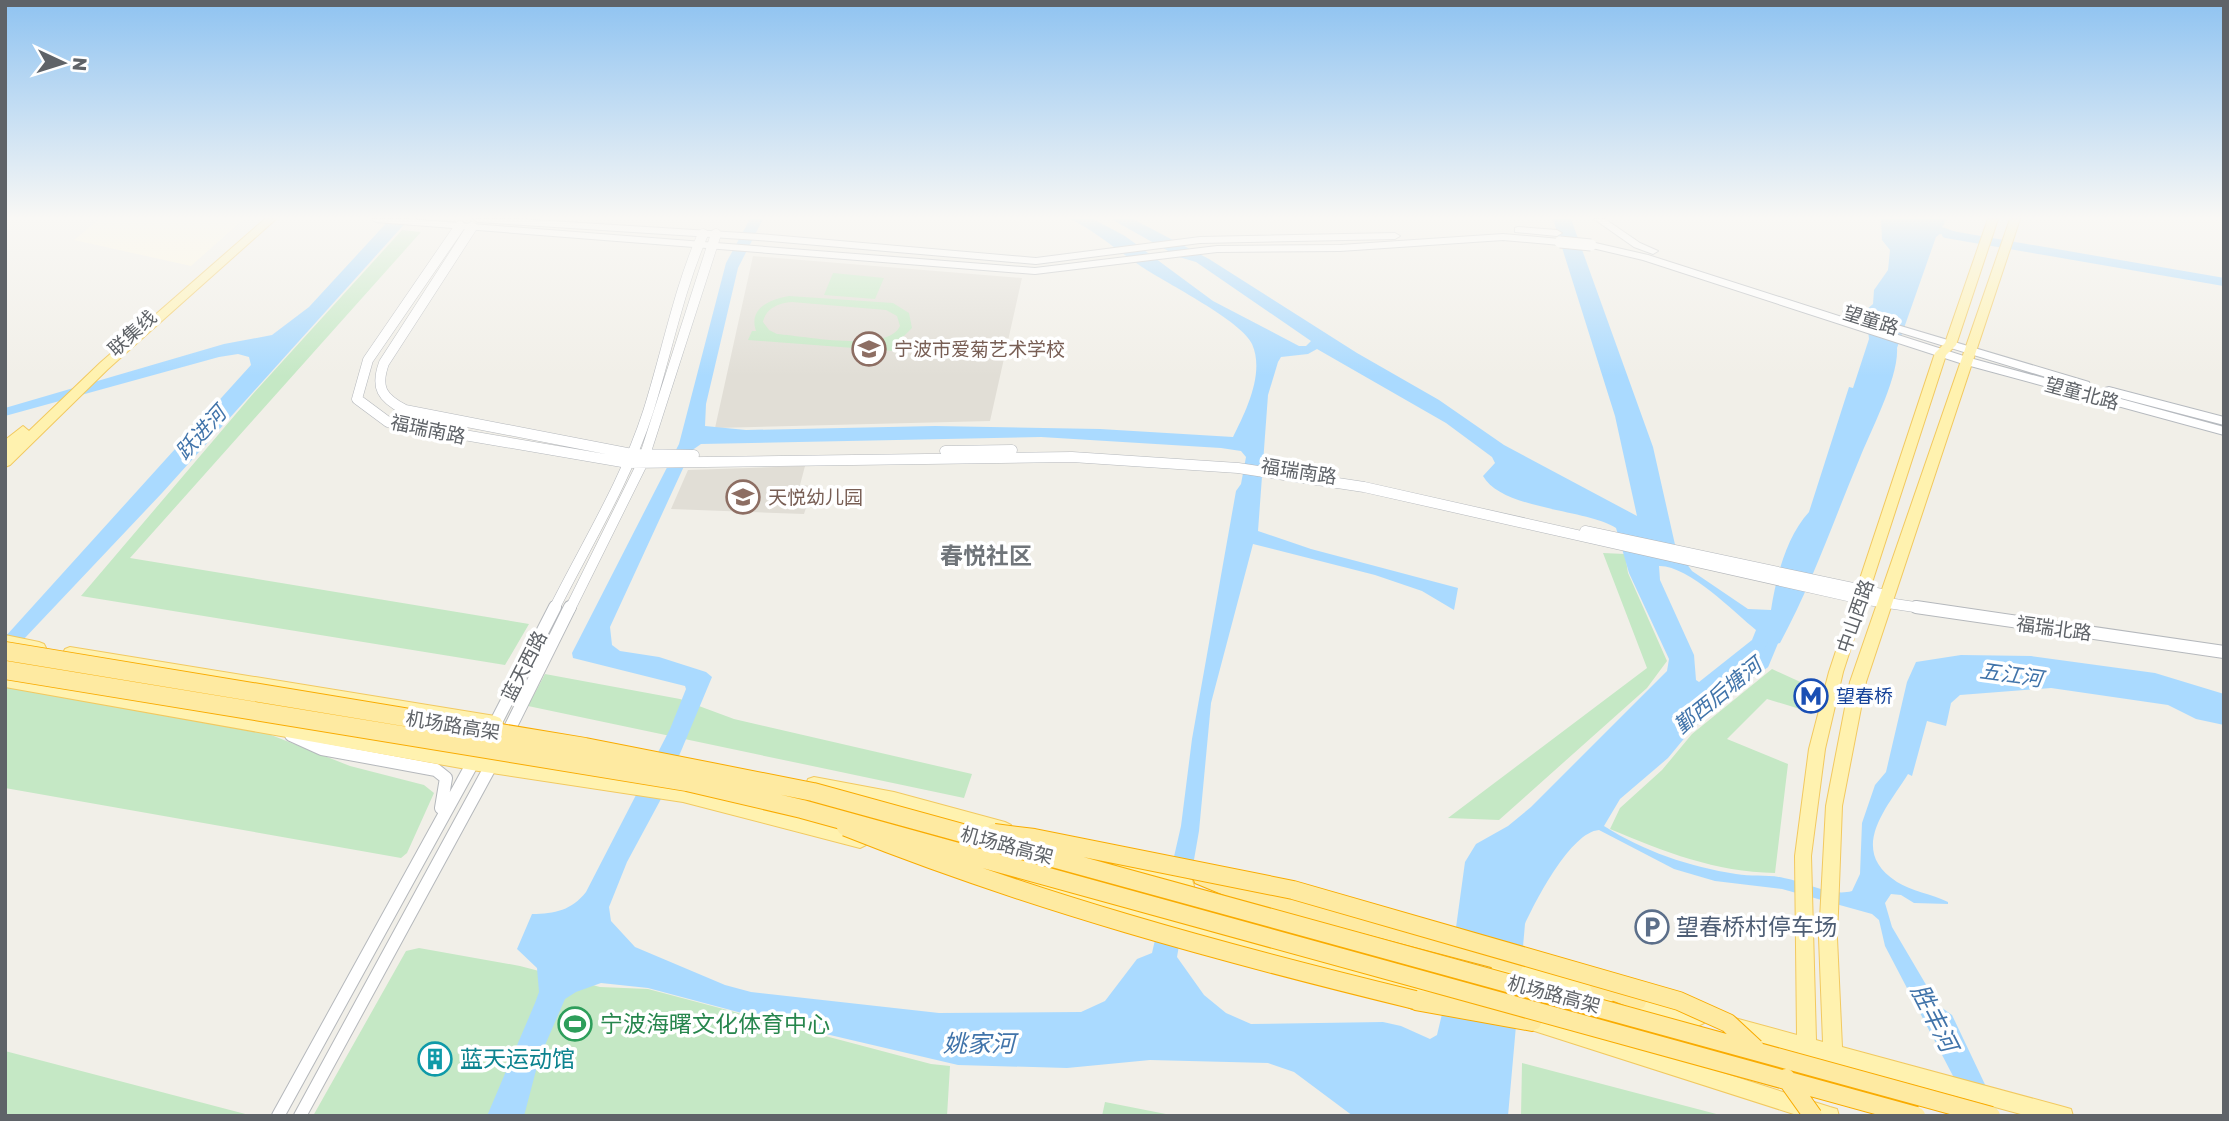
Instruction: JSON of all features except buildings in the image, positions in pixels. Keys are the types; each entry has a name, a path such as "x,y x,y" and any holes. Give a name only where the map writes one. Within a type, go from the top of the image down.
{"highway":[{"name":"机场路高架","path":"5,650 585,747 813,792 1992,1106"},
{"name":"机场路高架","path":"5,670 687,782 802,809 1916,1116"},
{"path":"802,809 918,858 1215,952 1415,1000 1535,1022"},
{"path":"942,827 1034,838 1293,890 1679,1001 1728,1023 1775,1065 1806,1113"},
{"path":"1186,870 1236,891 1584,980 1637,1000"}],"main road":[{"name":"联集线","path":"5,462 60,409 90,375 201,271"},
{"name":"联集线","path":"5,449 36,418 210,271"},
{"name":"望童路","path":"1692,271 1945,349"},
{"name":"望童路","path":"1711,271 1860,322"},
{"name":"中山西路","path":"1806,1113 1803,856 1817,750 1836,672 1974,271"},
{"name":"中山西路","path":"1832,1116 1833,1053 1828,938 1834,806 1858,682 1997,271"},
{"name":"望童北路","path":"1945,349 2224,432"},
{"name":"望童北路","path":"1969,356 2224,421"},
{"path":"5,641 512,726 894,799 1206,892 1637,1000 1934,1080 1992,1106 2064,1116"},
{"path":"5,681 472,763 678,795 994,873 1535,1022 1806,1113 1832,1116"}],"street":[{"name":"福瑞南路","path":"429,271 368,360 357,399 388,422 644,460 1072,457 1239,465 1364,487 1862,595"},
{"name":"福瑞南路","path":"443,271 390,352 377,380 379,391 388,402 405,411 630,459"},
{"name":"蓝天西路","path":"278,1116 495,723 630,459 648,413 687,271"},
{"name":"蓝天西路","path":"300,1116 512,726 644,460 704,271"},
{"path":"1862,595 1885,599"},
{"name":"福瑞北路","path":"1885,599 2224,652"},
{"path":"272,727 322,749 436,770 446,778 437,825"}],"shaded area":[{"name":"宁波市爱菊艺术学校","path":"750,271 940,271 1022,278 990,421 715,428"},
{"name":"天悦幼儿园","path":"805,466 800,485 813,486 804,514 671,509 688,470"}],"green space":[{"path":"364,271 386,271 130,558 529,624 505,665 81,596 252,395"},
{"path":"833,273 884,278 875,299 824,295"},
{"path":"782,297 893,303 909,313 912,328 894,346 893,351 748,340 752,331 756,331 754,323 758,311 769,302","holes":["792,302 886,310 897,316 900,326 892,334 880,339 863,341 777,334 769,330 763,322 774,307"]},
{"path":"1603,553 1625,554 1628,573 1667,661 1647,688 1499,820 1448,818 1647,668"},
{"path":"1772,669 1807,685 1800,709 1767,699 1727,739 1788,764 1775,873 1711,865 1671,853 1610,829 1620,808 1662,770 1692,734"},
{"path":"545,674 680,699 734,719 972,774 964,798 528,706"},
{"path":"5,687 261,731 350,766 424,785 434,793 407,853 401,858 5,788"},
{"name":"宁波海曙文化体育中心","path":"419,948 520,966 600,987 648,989 931,1064 950,1066 947,1116 313,1116 406,951"},
{"path":"5,1051 253,1116 5,1116"},
{"path":"1522,1063 1724,1116 1521,1116"},
{"path":"1105,1102 1176,1116 1102,1116"}],"water":[{"name":"跃进河","path":"342,271 362,271 162,493 5,659 5,637 251,365 249,357 238,354 219,357 5,416 5,408 224,344 272,335 309,307"},
{"path":"724,271 737,271 706,404 705,426 746,430 935,426 1100,429 1233,437 1248,404 1255,379 1252,344 1219,314 1149,271 1173,271 1213,301 1299,346 1306,346 1311,341 1210,271 1228,271 1357,353 1439,400 1504,445 1637,516 1615,416 1569,271 1590,271 1653,447 1676,549 1692,571 1748,609 1771,610 1783,558 1794,533 1809,512 1849,387 1853,388 1869,339 1866,310 1873,304 1874,290 1887,271 1924,271 1897,348 1893,374 1883,404 1812,576 1780,643 1768,646 1758,665 1735,694 1692,729 1668,758 1620,799 1604,826 1667,857 1701,867 1742,875 1778,877 1827,891 1852,891 1860,874 1862,823 1875,785 1886,772 1907,682 1916,662 1961,655 2031,656 2155,673 2224,694 2224,725 2196,719 2168,705 2051,688 1960,695 1951,703 1946,726 1927,721 1912,776 1908,774 1876,829 1873,843 1875,856 1882,870 1897,882 1948,902 1914,903 1901,895 1891,894 1885,903 1892,927 1938,1005 1952,1015 2000,1116 1974,1116 1885,946 1879,920 1872,914 1782,889 1715,881 1674,869 1599,830 1577,842 1566,854 1537,899 1525,924 1508,1116 1353,1116 1294,1072 1268,1063 1150,1060 1067,1068 958,1065 783,1024 648,988 601,983 565,999 539,1059 524,1116 487,1116 539,992 537,968 517,949 532,914 562,910 575,903 586,892 670,729 686,689 685,686 573,658 572,653 679,444","holes":["1317,349 1446,423 1492,457 1495,463 1483,476 1493,487 1508,496 1616,528 1629,573 1669,659 1667,671 1531,807 1508,826 1476,844 1465,862 1447,993 1437,1035 1430,1039 1401,1026 1383,1022 1251,1024 1226,1013 1204,995 1177,957 1199,831 1211,703 1253,544 1375,575 1422,591 1454,610 1458,588 1311,549 1258,531 1268,395 1278,362 1281,357 1308,354","1041,437 1221,448 1241,451 1246,457 1241,484 1236,491 1192,739 1181,826 1152,953 1137,959 1105,1001 1081,1012 939,1013 751,992 725,985 635,947 611,921 609,907 627,862 661,799 712,677 706,672 659,657 620,651 612,645 610,627 691,451 701,444","1659,566 1671,568 1697,581 1756,630 1752,640 1699,682 1696,680 1694,655 1660,580"]}],"waterway":[{"path":"2162,271 2224,282"},
{"name":"鄞西后塘河","path":"1744,678 1764,664 1776,635"}],"place":[{"name":"宁波市爱菊艺术学校","path":"869,349"},
{"name":"天悦幼儿园","path":"743,497"},
{"name":"望春桥","path":"1811,696"},
{"name":"望春桥村停车场","path":"1652,927"},
{"name":"宁波海曙文化体育中心","path":"575,1024"},
{"name":"蓝天运动馆","path":"435,1059"}],"district":[{"name":"春悦社区","path":"986,556"}],"water label":[{"name":"五江河","path":"2011,675"},
{"name":"胜丰河","path":"1934,1018"},
{"name":"姚家河","path":"979,1044"}]}
